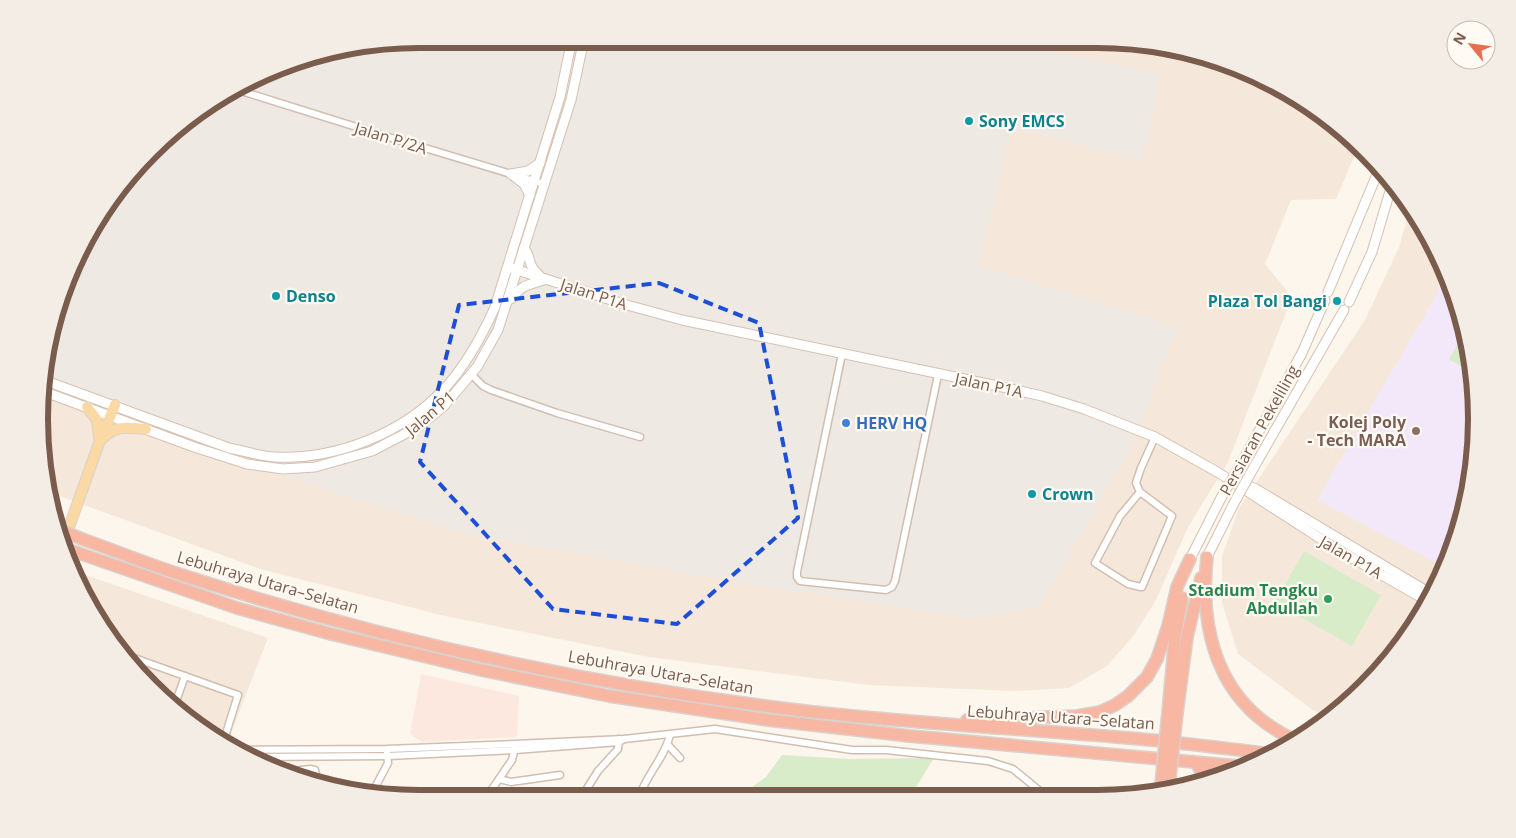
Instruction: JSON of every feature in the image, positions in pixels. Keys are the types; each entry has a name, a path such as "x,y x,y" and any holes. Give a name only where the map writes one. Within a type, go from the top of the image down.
{"highway":[{"name":"Lebuhraya Utara–Selatan","path":"68,540 82,539 184,576 296,609 475,654 611,682 754,704 913,722 1140,739 1260,752"},
{"name":"Lebuhraya Utara–Selatan","path":"71,547 77,553 237,608 331,634 481,670 609,696 778,721 910,736 1124,754 1230,765"},
{"path":"1172,713 1198,584 1207,557"},
{"path":"1207,557 1204,597 1209,629 1217,660 1229,684 1246,705 1264,723 1289,737"},
{"path":"1165,784 1172,713 1175,637 1190,559"},
{"path":"913,722 1078,716 1100,712 1115,705 1138,688 1153,669 1163,643 1177,587 1190,559"},
{"path":"1186,762 1214,772"}],"main road":[{"name":"Jalan P1","path":"50,382 198,437 251,454 273,457 329,453 378,435 404,421 429,403 445,388 460,369 486,327 495,307 560,97 570,48"},
{"name":"Jalan P1","path":"48,393 194,447 247,464 282,470 315,467 372,451 406,435 444,406 482,359 498,330 571,100 582,48"},
{"path":"510,174 533,169 540,162"},
{"path":"510,174 524,184 530,195"},
{"name":"Persiaran Pekeliling","path":"1190,559 1221,498 1302,353 1377,175"},
{"name":"Persiaran Pekeliling","path":"1207,557 1254,467 1346,306 1372,252 1390,191"},
{"path":"524,248 531,267 546,279"},
{"name":"Jalan P1A","path":"508,267 627,305 682,320 1042,396 1084,409 1155,437 1219,473 1335,548 1423,598"},
{"path":"508,302 525,285 546,279"},
{"path":"66,533 115,405"},
{"path":"87,407 98,420 100,431 99,443"},
{"path":"99,443 110,431 117,428 146,429"},
{"path":"1219,473 1256,489 1426,590"}],"street":[{"name":"Jalan P/2A","path":"244,92 544,184"},
{"path":"842,354 797,572 797,578 800,581 886,590 892,587 895,581 938,374"},
{"path":"471,374 483,386 492,390 556,413 640,437"},
{"path":"1140,492 1120,516 1095,563 1128,584 1141,588 1172,516 1140,492 1136,483 1140,468 1155,437"},
{"path":"138,661 238,695 225,736"},
{"path":"176,700 185,676"},
{"path":"266,757 388,756 670,735 715,729 852,750 886,750 988,761 1013,769 1039,790"},
{"path":"642,790 668,745 670,735"},
{"path":"585,790 598,771 618,749 621,739"},
{"path":"668,745 680,758"},
{"path":"251,750 515,747"},
{"path":"491,790 512,760 515,747"},
{"path":"374,787 388,762 387,748"},
{"path":"299,770 314,770 315,776"},
{"path":"499,779 511,782 560,775"}],"highlighted area":[{"path":"659,283 759,323 798,518 677,624 553,609 420,462 459,305"}],"shaded area":[{"path":"395,48 1121,48 1193,60 1239,76 1283,97 1303,110 1323,124 1356,152 1336,199 1291,200 1265,264 1292,297 1228,462 1188,527 1156,600 1134,635 1107,666 1069,688 1014,691 869,685 649,657 445,616 260,569 56,495 48,443 48,395 55,347 67,300 97,233 124,193 156,156 193,124 233,97 300,67 347,55"},
{"path":"395,48 1034,48 1160,74 1143,161 1012,128 978,265 1177,327 1133,444 1040,605 976,619 742,583 460,532 48,400 51,371 60,323 76,277 97,233 124,193 156,156 193,124 213,110 255,86 300,67 347,55"},
{"path":"1408,216 1419,233 1440,277 1456,323 1468,395 1468,443 1465,467 1456,515 1449,538 1419,605 1392,645 1376,664 1360,682 1324,713 1314,711 1238,654 1222,603 1222,556 1239,508 1365,320 1399,247"},
{"name":"Kolej Poly - Tech MARA","path":"1441,279 1456,323 1468,395 1468,443 1461,491 1449,538 1439,564 1317,500 1437,294"},
{"path":"82,574 268,638 229,738 193,714 156,682 124,645 110,625 97,605"},
{"path":"421,674 519,696 517,737 422,742 410,734"}],"green space":[{"path":"1460,341 1465,369 1449,359"},
{"name":"Stadium Tengku Abdullah","path":"1304,551 1381,595 1352,646 1275,603"},
{"path":"782,755 850,759 934,758 914,790 748,790 766,777"}],"place":[{"name":"Sony EMCS","path":"969,121"},
{"name":"Denso","path":"276,296"},
{"name":"Plaza Tol Bangi","path":"1337,301"},
{"name":"HERV HQ","path":"846,423"},
{"name":"Kolej Poly - Tech MARA","path":"1416,431"},
{"name":"Crown","path":"1032,494"},
{"name":"Stadium Tengku Abdullah","path":"1328,599"}]}
